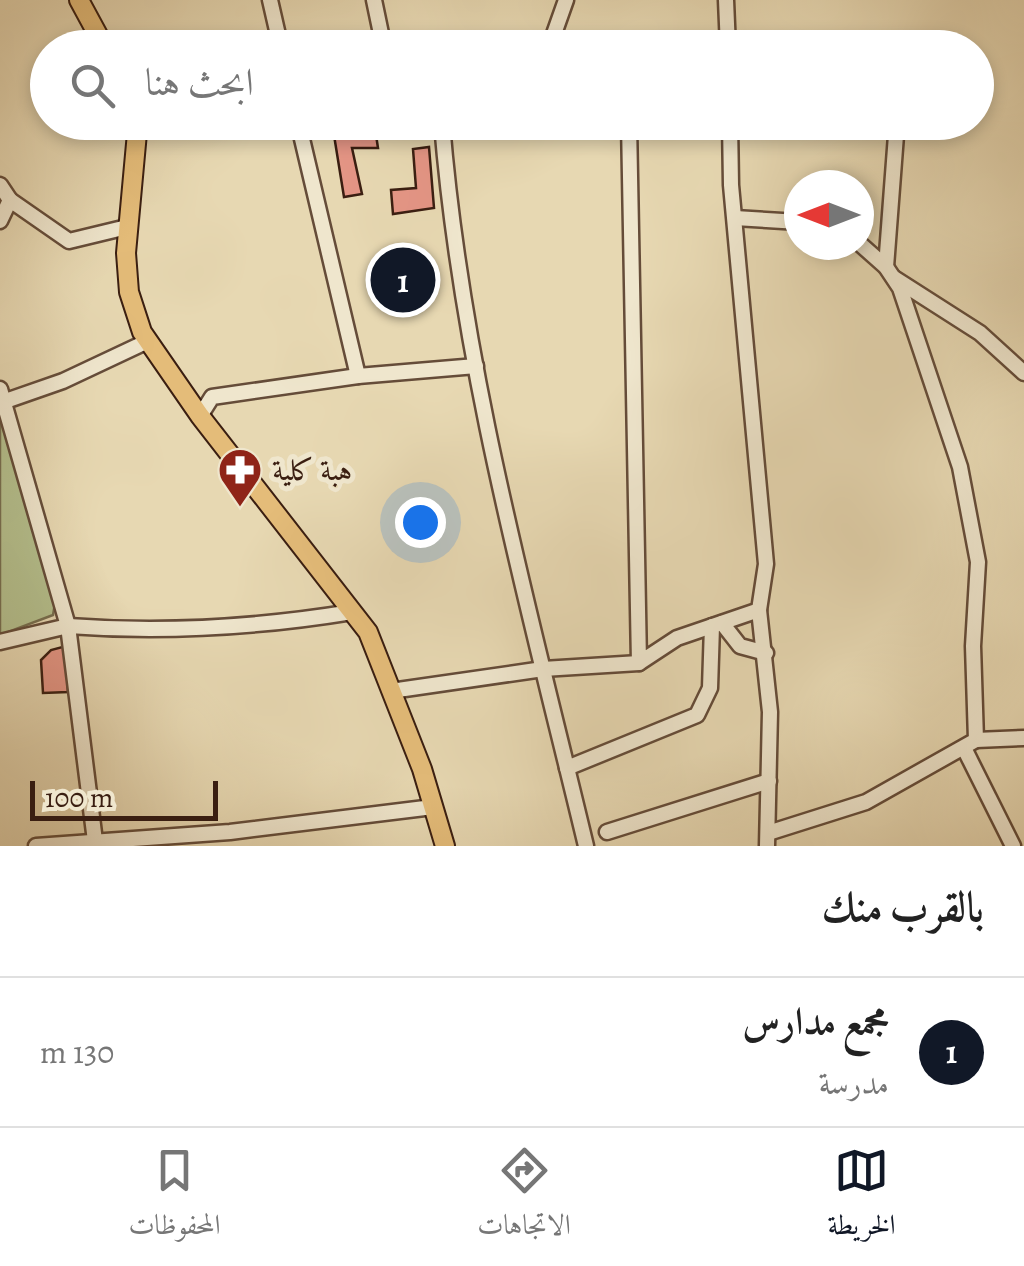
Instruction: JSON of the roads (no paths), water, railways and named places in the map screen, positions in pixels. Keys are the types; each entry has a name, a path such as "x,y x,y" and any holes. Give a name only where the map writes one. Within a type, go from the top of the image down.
{"main road":[{"path":"79,0 95,30"},
{"path":"136,140 127,228 129,292 148,341 200,416 368,632 445,846"}],"street":[{"path":"270,0 277,30"},
{"path":"374,0 380,30"},
{"path":"555,30 566,0"},
{"path":"726,0 727,30"},
{"path":"302,140 358,376"},
{"path":"446,140 476,366 586,846"},
{"path":"629,140 639,662"},
{"path":"731,140 766,564 760,610 766,653 767,839 866,802 970,745 1024,738"},
{"path":"895,140 889,272 960,466 978,562 970,745 1013,846"},
{"path":"0,185 10,200 69,240 127,228"},
{"path":"0,221 10,200"},
{"path":"735,218 784,221"},
{"path":"874,258 889,272 980,332 1024,372"},
{"path":"96,842 68,626 1,398 63,382 148,341"},
{"path":"200,416 212,397 358,376 476,366"},
{"path":"391,691 543,669 639,662 677,638 760,610"},
{"path":"0,642 68,626 120,630 247,624 352,612"},
{"path":"717,624 740,646 766,653"},
{"path":"567,768 698,715 707,701 717,624"},
{"path":"607,832 769,780"},
{"path":"36,846 230,832 433,807"}],"place":[{"name":"مجمع مدارس","path":"403,280"},
{"name":"هبة كلية","path":"240,508"}]}
